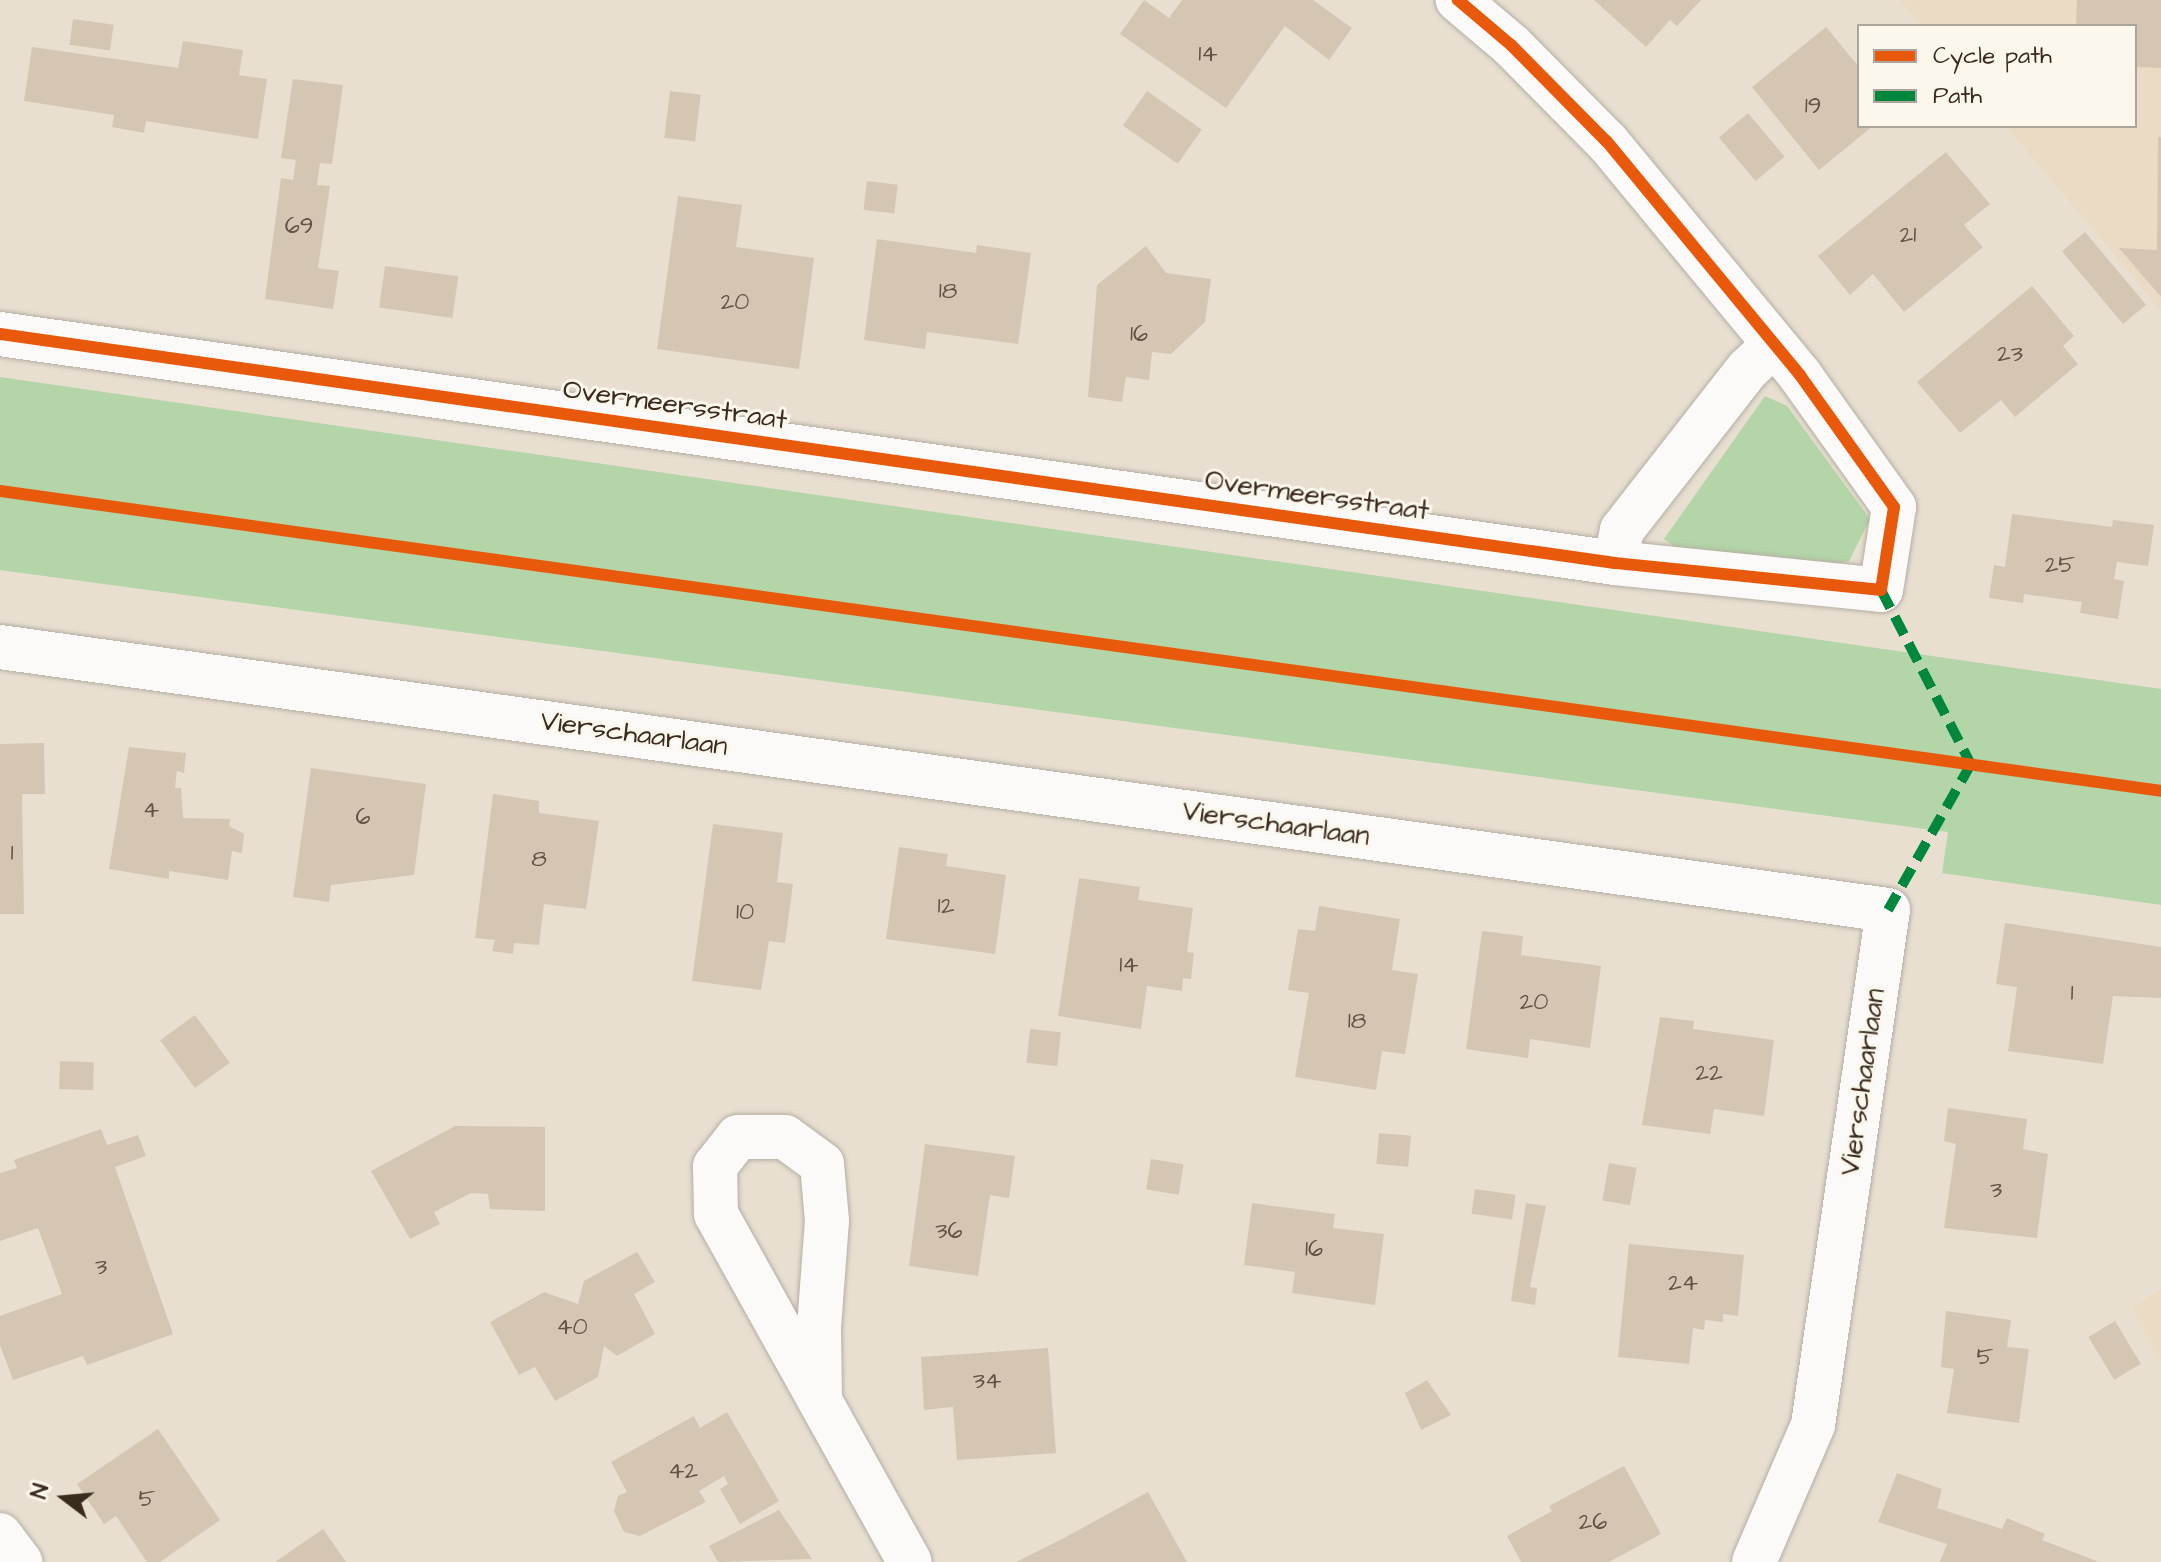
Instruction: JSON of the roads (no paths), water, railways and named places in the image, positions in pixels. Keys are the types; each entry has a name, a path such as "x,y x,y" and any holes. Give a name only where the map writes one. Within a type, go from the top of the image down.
{"street":[{"name":"Overmeersstraat","path":"0,334 1615,563 1881,590 1894,507 1774,345 1607,142 1511,45 1458,0"},
{"path":"1615,563 1622,530 1748,369 1774,345"},
{"name":"Vierschaarlaan","path":"0,647 1888,910 1813,1425 1754,1562"},
{"path":"820,1400 819,1327 827,1221 822,1164 785,1137 738,1137 715,1166 716,1214 910,1562"},
{"path":"0,1535 20,1562"}]}
